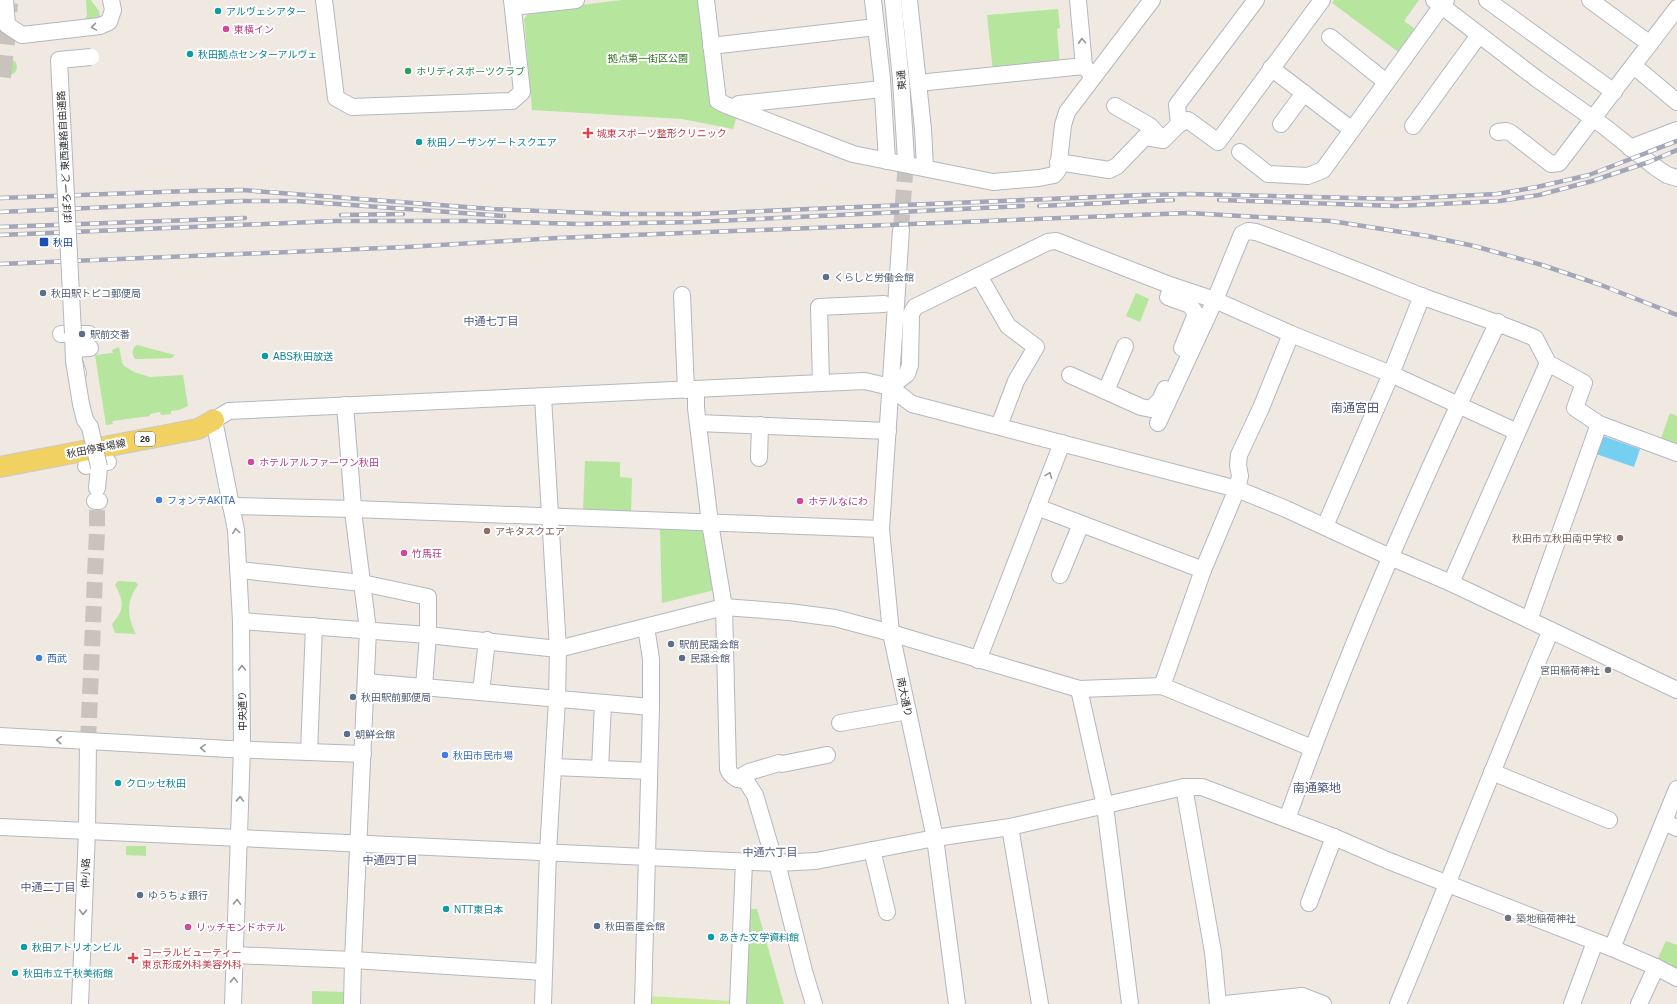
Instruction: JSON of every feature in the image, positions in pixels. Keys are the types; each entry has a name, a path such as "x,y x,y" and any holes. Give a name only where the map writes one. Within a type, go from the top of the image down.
{"main road":[{"name":"秋田停車場線","path":"0,467 198,429 214,420"}],"street":[{"path":"5,0 8,25 22,35 100,26 109,22 113,10 111,0"},
{"path":"324,0 336,98 352,106 512,101 522,92 513,4 576,0"},
{"path":"706,0 718,101 853,154 993,182 1039,178 1054,175 1058,170 1063,125 1067,112 1088,71 1152,0"},
{"path":"873,0 882,89 887,161"},
{"name":"東通","path":"893,0 901,80 906,160"},
{"path":"909,0 923,129 925,168"},
{"path":"1078,0 1088,71"},
{"path":"1179,124 1177,105 1256,0"},
{"path":"1164,140 1179,124 1188,120 1218,142 1322,0"},
{"path":"1487,0 1614,92"},
{"path":"1590,0 1650,44"},
{"path":"1240,152 1268,174 1308,176 1323,170 1386,82 1440,2 1479,35 1537,79 1667,175 1677,178"},
{"path":"1498,132 1506,131 1511,133 1551,164 1559,163 1650,44 1674,19"},
{"path":"711,46 876,27"},
{"path":"1413,126 1479,35"},
{"path":"1330,37 1386,82"},
{"name":"ぽぽろーど 東西連絡自由通路","path":"69,342 59,60 91,57"},
{"path":"1634,66 1677,102"},
{"path":"1271,68 1352,130"},
{"path":"918,82 1088,71"},
{"path":"737,109 738,104 882,89"},
{"path":"1281,124 1304,93"},
{"path":"1115,106 1150,126 1164,140"},
{"path":"1630,148 1677,130"},
{"path":"1058,162 1109,170 1117,166 1145,137 1164,140"},
{"path":"890,387 901,230"},
{"path":"1158,423 1215,300 1242,234 1248,231 1256,232 1324,256 1422,296 1498,322 1535,338 1548,363 1584,383 1575,408 1599,424 1677,453"},
{"path":"890,387 907,374 910,365 911,314 915,307 1048,242 1056,241 1173,286 1215,300 1291,334 1391,374 1517,432"},
{"path":"979,276 1008,326 1036,347 1016,381 1000,426"},
{"path":"1070,375 1141,407 1151,409 1160,400 1196,314 1190,305 1168,297 1173,286"},
{"path":"682,295 691,390 698,423 710,523 724,607 728,769 730,774 737,779 746,781 755,795 773,856 777,863 804,971 814,1004"},
{"path":"1325,526 1391,374 1422,296"},
{"path":"821,383 819,307 884,304"},
{"path":"1287,819 1312,748 1390,557 1458,405 1498,322"},
{"path":"1162,686 1203,570 1237,489 1240,476 1238,465 1239,455 1261,408 1291,334"},
{"path":"89,341 69,342 81,404 85,420 90,427 98,464 97,493"},
{"path":"1106,391 1125,346"},
{"path":"1451,583 1548,363"},
{"path":"214,420 229,411 865,381 890,387 912,404 1237,489 1325,526 1390,557 1451,583 1677,690"},
{"name":"南大通り","path":"890,387 881,529 891,633 935,838 957,1004"},
{"path":"543,397 558,649 557,700 548,852 543,1004"},
{"path":"345,405 354,508 368,630 352,1004"},
{"name":"中央通り","path":"214,420 236,530 241,621 242,749 233,1004"},
{"path":"698,423 888,431"},
{"path":"1529,620 1599,424"},
{"path":"759,458 760,425"},
{"path":"978,660 1062,443"},
{"path":"232,506 354,508 549,517 881,529"},
{"path":"1037,507 1203,570"},
{"path":"1060,575 1081,524"},
{"path":"239,570 362,582 428,597 428,635 424,687"},
{"path":"241,621 487,640 558,649 724,607 789,612 835,618 891,633 1078,689 1162,686 1312,748"},
{"path":"309,752 314,626"},
{"path":"643,1004 651,707 650,659 646,627"},
{"path":"1398,1004 1449,884 1492,772 1551,630"},
{"path":"481,692 487,640"},
{"path":"366,682 557,700 651,707"},
{"path":"1078,689 1105,806 1130,1004"},
{"path":"600,769 603,703"},
{"path":"840,723 908,712"},
{"path":"0,736 88,742 363,754"},
{"name":"仲小路","path":"80,1004 87,831 88,742"},
{"path":"737,779 749,772 779,763 782,764 827,755"},
{"path":"553,767 649,771"},
{"path":"1492,772 1609,820"},
{"path":"0,827 777,863 816,861 935,838 1010,827 1184,788 1202,787 1334,837 1389,861 1612,948 1677,978"},
{"path":"1184,788 1213,952 1218,1004"},
{"path":"1612,948 1670,825 1677,789"},
{"path":"1010,827 1040,1004"},
{"path":"1309,903 1334,837"},
{"path":"872,850 887,912"},
{"path":"738,1004 744,862"},
{"path":"1572,1004 1595,942"},
{"path":"235,955 353,960 544,972"},
{"path":"1639,1004 1656,967"},
{"path":"1225,1004 1302,996 1323,1004"}],"green space":[{"path":"86,0 91,0 99,11 100,17 95,22 82,24 87,15"},
{"name":"拠点第一街区公園","path":"622,0 700,0 711,87 738,112 733,129 682,119 532,110 524,19 531,11"},
{"path":"1334,0 1419,0 1404,21 1418,31 1401,54 1332,3"},
{"path":"1058,9 1060,28 1057,29 1060,65 993,72 987,15"},
{"path":"9,59 15,61 17,67 15,73 9,75 3,73 1,67 3,61"},
{"path":"1136,293 1149,299 1140,322 1126,316"},
{"path":"137,345 175,355 172,358 135,359 133,352"},
{"path":"119,347 124,366 134,372 150,377 183,375 188,406 179,410 171,411 171,414 161,415 160,412 150,414 150,416 112,421 113,424 106,425 95,355 113,353 112,350"},
{"path":"1670,413 1677,416 1677,447 1660,441"},
{"path":"585,461 620,462 620,477 632,478 631,514 583,511"},
{"path":"660,529 701,530 707,536 715,590 662,603"},
{"path":"118,581 136,582 138,585 131,597 129,609 131,621 136,634 115,633 112,624 119,614 122,605 115,585"},
{"path":"126,846 146,846 146,856 126,855"},
{"path":"744,909 757,909 784,1004 740,1004"},
{"path":"1666,941 1677,945 1677,974 1656,962"},
{"path":"312,991 346,992 346,1004 312,1004"},
{"path":"649,996 731,1001 730,1004 648,1004"}],"water":[{"path":"1603,436 1640,449 1634,467 1596,454"}],"tunnel":[{"path":"0,77 7,3"},
{"path":"901,230 906,160"},
{"path":"88,742 97,501"}],"railway":[{"path":"0,198 242,190 492,209 618,214 694,214 1190,194 1397,199 1497,194 1537,187 1589,175 1677,141"},
{"path":"1219,200 1397,206 1500,201 1539,195 1592,181 1649,162 1677,150"},
{"path":"1039,206 1173,200"},
{"path":"0,212 242,201 296,201 504,216"},
{"path":"0,235 335,221 472,221 580,224 695,222 1023,206"},
{"path":"0,264 407,247 557,238 1188,213 1331,221 1427,236 1474,246 1542,265 1601,285 1677,315"},
{"path":"341,215 403,214"},
{"path":"0,227 245,218"}],"place":[{"name":"アルヴェシアター","path":"218,11"},
{"name":"東横イン","path":"226,29"},
{"name":"秋田拠点センターアルヴェ","path":"190,54"},
{"name":"ホリディスポーツクラブ","path":"408,71"},
{"name":"城東スポーツ整形クリニック","path":"588,133"},
{"name":"秋田ノーザンゲートスクエア","path":"419,142"},
{"name":"秋田","path":"44,242"},
{"name":"くらしと労働会館","path":"826,277"},
{"name":"秋田駅トピコ郵便局","path":"43,293"},
{"name":"駅前交番","path":"82,334"},
{"name":"ABS秋田放送","path":"265,356"},
{"name":"ホテルアルファーワン秋田","path":"251,462"},
{"name":"フォンテAKITA","path":"159,500"},
{"name":"ホテルなにわ","path":"800,501"},
{"name":"アキタスクエア","path":"487,531"},
{"name":"秋田市立秋田南中学校","path":"1620,538"},
{"name":"竹馬荘","path":"404,553"},
{"name":"駅前民謡会館","path":"671,644"},
{"name":"西武","path":"39,658"},
{"name":"民謡会館","path":"682,658"},
{"name":"宮田稲荷神社","path":"1608,670"},
{"name":"秋田駅前郵便局","path":"353,697"},
{"name":"朝鮮会館","path":"347,734"},
{"name":"秋田市民市場","path":"445,755"},
{"name":"クロッセ秋田","path":"118,783"},
{"name":"ゆうちょ銀行","path":"140,895"},
{"name":"NTT東日本","path":"446,909"},
{"name":"築地稲荷神社","path":"1508,918"},
{"name":"秋田畜産会館","path":"597,926"},
{"name":"リッチモンドホテル","path":"188,927"},
{"name":"あきた文学資料館","path":"711,937"},
{"name":"秋田アトリオンビル","path":"24,947"},
{"name":"コーラルビューティー 東京形成外科美容外科","path":"133,958"},
{"name":"秋田市立千秋美術館","path":"15,973"}],"district":[{"name":"中通七丁目","path":"491,321"},
{"name":"南通宮田","path":"1355,408"},
{"name":"南通築地","path":"1317,788"},
{"name":"中通六丁目","path":"770,852"},
{"name":"中通四丁目","path":"390,860"},
{"name":"中通二丁目","path":"48,887"}]}
